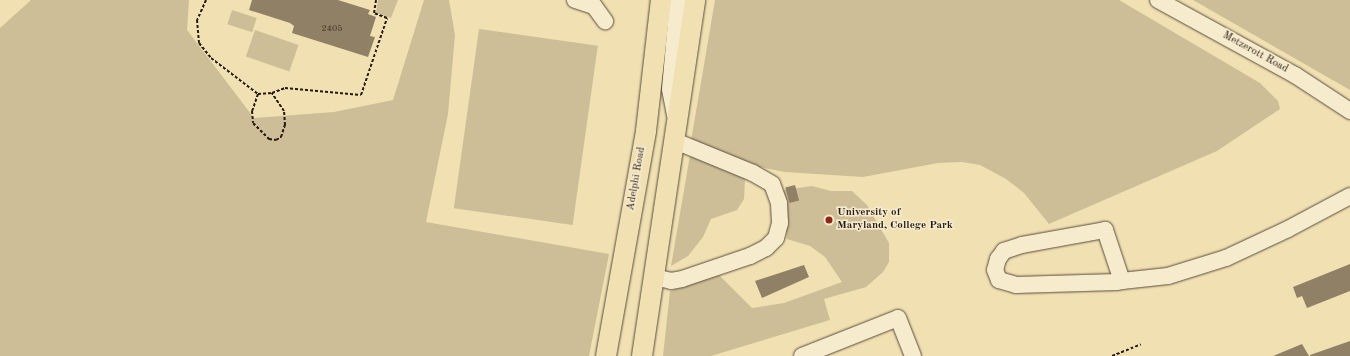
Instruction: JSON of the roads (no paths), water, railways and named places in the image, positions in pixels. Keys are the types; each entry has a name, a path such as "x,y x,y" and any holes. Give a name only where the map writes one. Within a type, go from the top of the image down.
{"main road":[{"name":"Adelphi Road","path":"606,356 646,131 661,0"},
{"path":"642,356 695,0"}],"street":[{"path":"575,0 594,6 605,21"},
{"path":"654,277 671,280 682,279 750,256 766,248 776,238 780,223 779,203 772,184 676,133 670,89 678,0"},
{"name":"Metzerott Road","path":"1158,0 1295,75 1350,111"},
{"path":"1122,281 1105,230 1022,244 1004,251 998,259 995,270 998,280 1016,285 1122,281 1168,276 1226,258 1288,229 1350,196"},
{"path":"802,356 898,318 913,356"}],"place":[{"name":"University of Maryland, College Park","path":"829,220"}]}
